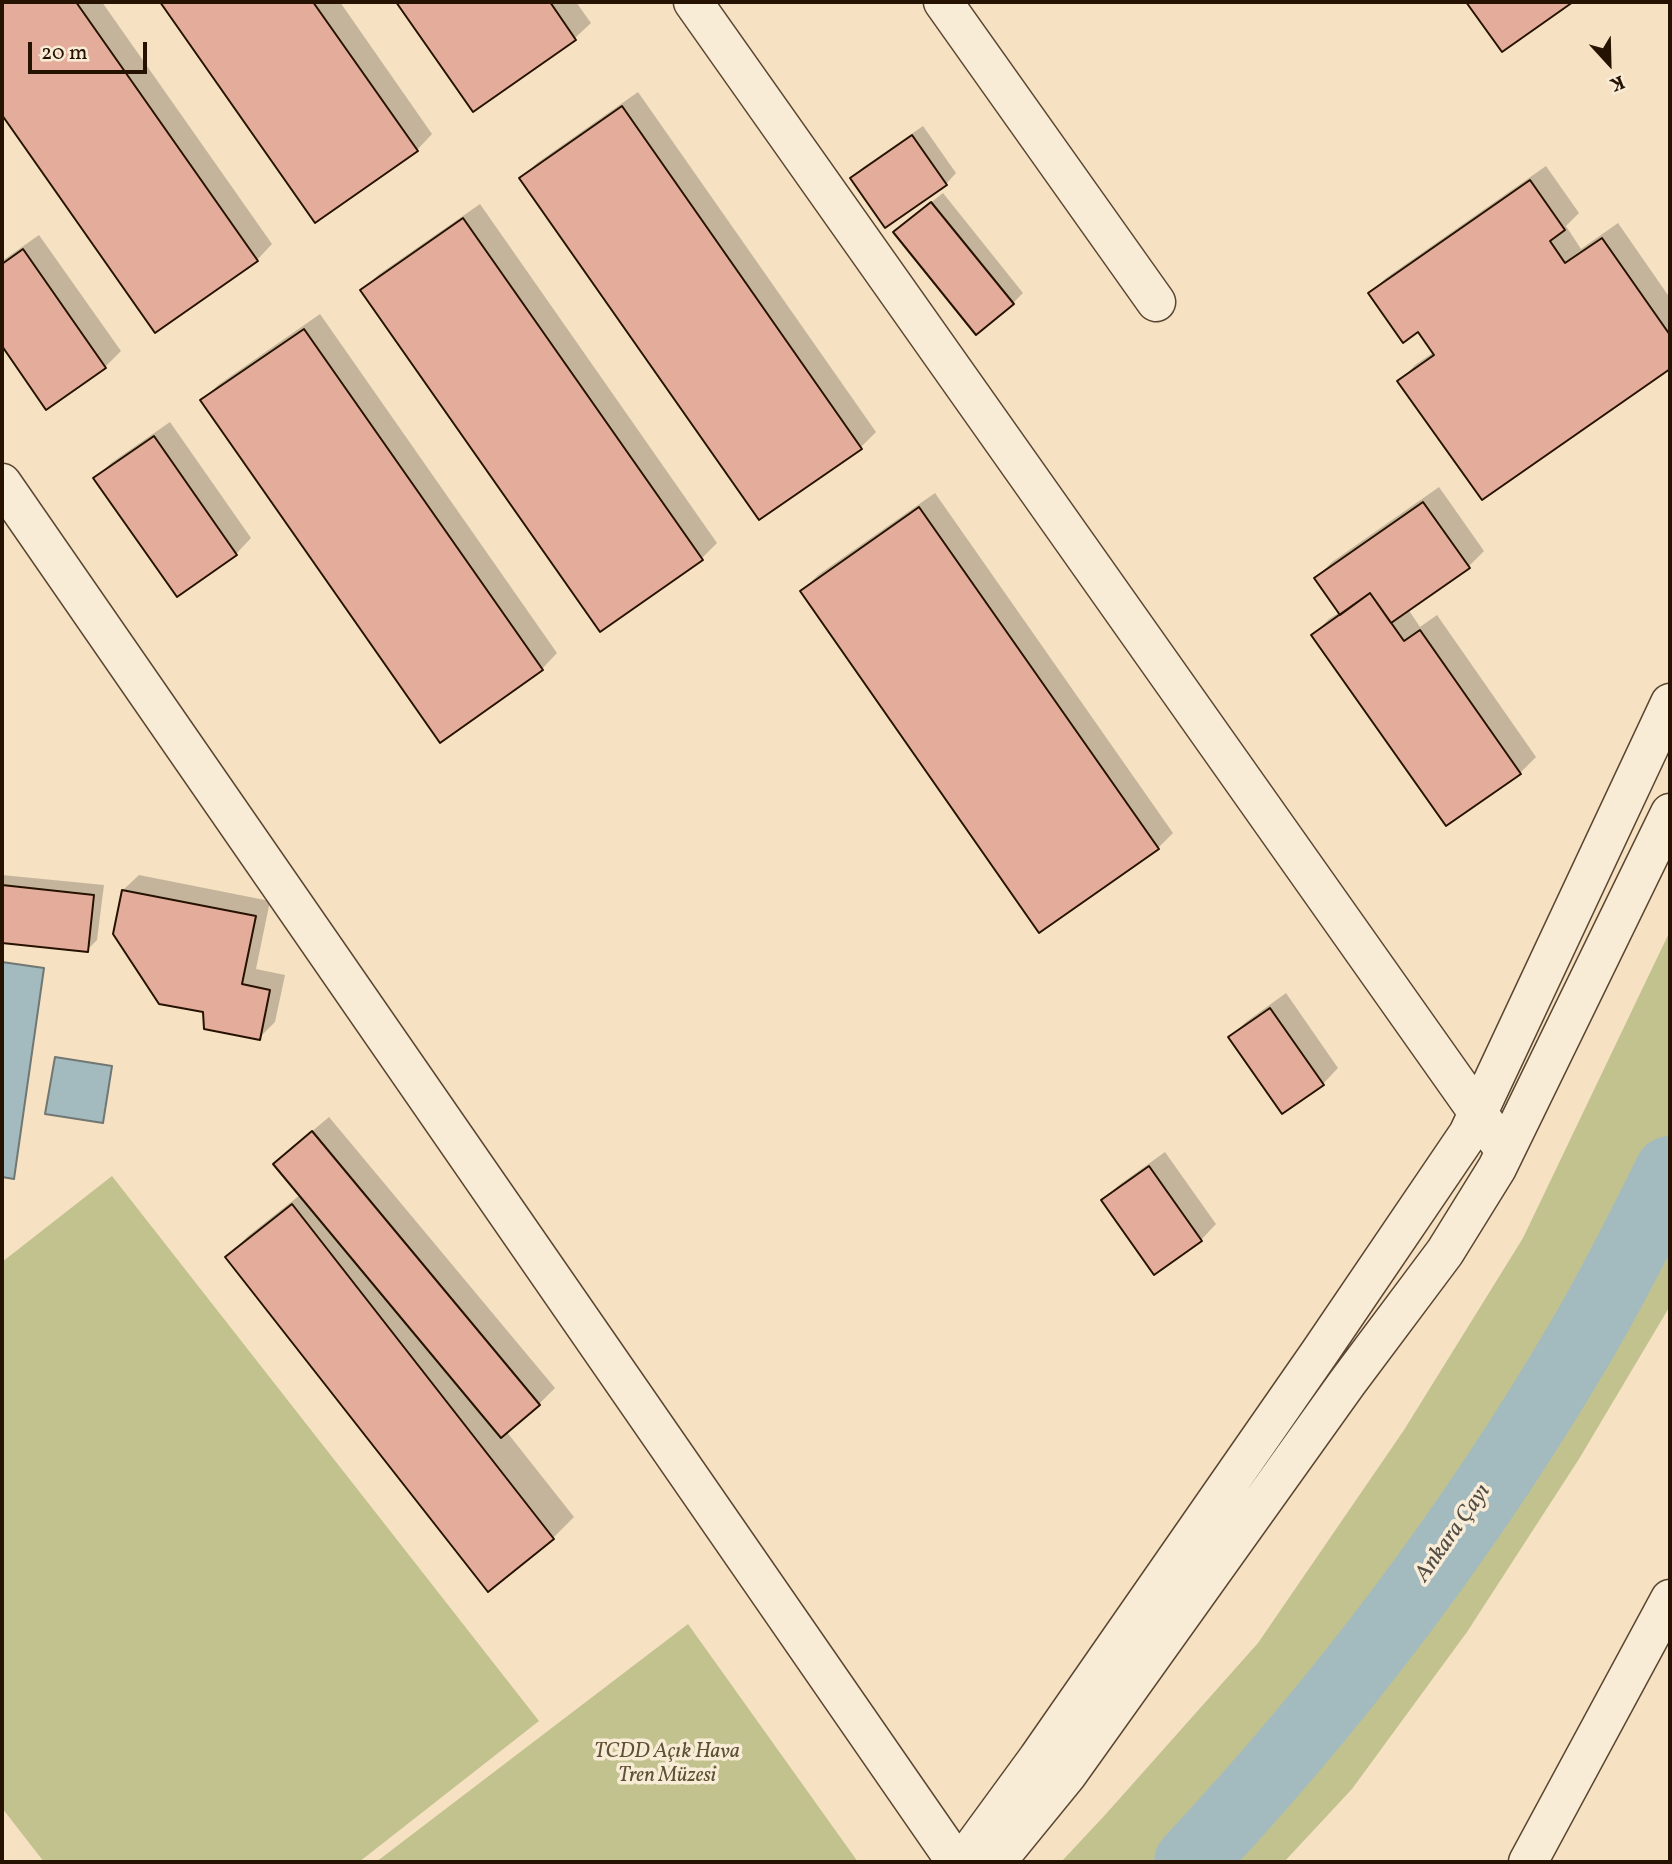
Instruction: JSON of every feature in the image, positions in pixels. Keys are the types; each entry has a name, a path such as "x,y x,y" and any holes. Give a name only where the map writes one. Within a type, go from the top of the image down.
{"street":[{"path":"693,2 1505,1151"},
{"path":"943,2 1156,302"},
{"path":"2,483 956,1862"},
{"path":"962,1862 1046,1746 1320,1352 1468,1134 1670,702"},
{"path":"996,1862 1067,1775 1347,1383 1445,1252 1497,1168 1670,813"},
{"path":"1528,1862 1670,1599"}],"green space":[{"path":"1670,931 1670,1306 1579,1459 1467,1632 1352,1789 1284,1862 1061,1862 1258,1643 1404,1430 1523,1238"},
{"path":"112,1176 539,1721 359,1862 44,1862 2,1808 2,1262"},
{"name":"TCDD Açık Hava Tren Müzesi","path":"688,1624 858,1862 376,1862"}],"water":[{"path":"2,962 44,968 14,1179 2,1177"},
{"path":"55,1057 112,1066 103,1123 45,1114"}],"building":[{"path":"2,2 76,2 258,261 155,333 2,115"},
{"path":"160,2 313,2 418,151 315,223"},
{"path":"396,2 550,2 576,40 473,112"},
{"path":"1466,2 1573,2 1502,52"},
{"path":"622,106 862,449 759,520 519,178"},
{"path":"912,135 947,185 885,228 850,178"},
{"path":"1530,180 1565,230 1550,241 1565,263 1602,238 1670,335 1670,369 1482,500 1397,381 1434,355 1418,332 1403,343 1368,293"},
{"path":"931,202 1014,304 976,335 893,232"},
{"path":"463,218 703,560 600,632 360,290"},
{"path":"23,249 106,368 46,410 2,346 2,264"},
{"path":"304,329 543,670 440,743 200,400"},
{"path":"154,436 237,555 177,597 93,478"},
{"path":"1423,502 1470,568 1391,623 1370,593 1340,615 1314,578"},
{"path":"919,507 1159,849 1039,933 800,591"},
{"path":"1370,593 1404,641 1420,630 1521,774 1446,826 1311,635"},
{"path":"2,885 94,895 88,952 2,943"},
{"path":"122,890 256,916 242,984 270,990 260,1040 204,1029 203,1012 159,1004 113,934"},
{"path":"1270,1008 1324,1085 1282,1114 1228,1037"},
{"path":"312,1131 540,1405 501,1438 273,1164"},
{"path":"1149,1166 1202,1241 1154,1275 1101,1200"},
{"path":"292,1204 554,1539 488,1592 225,1257"}],"waterway":[{"name":"Ankara Çayı","path":"1190,1862 1245,1802 1350,1677 1448,1547 1539,1411 1581,1341 1670,1172"}]}
